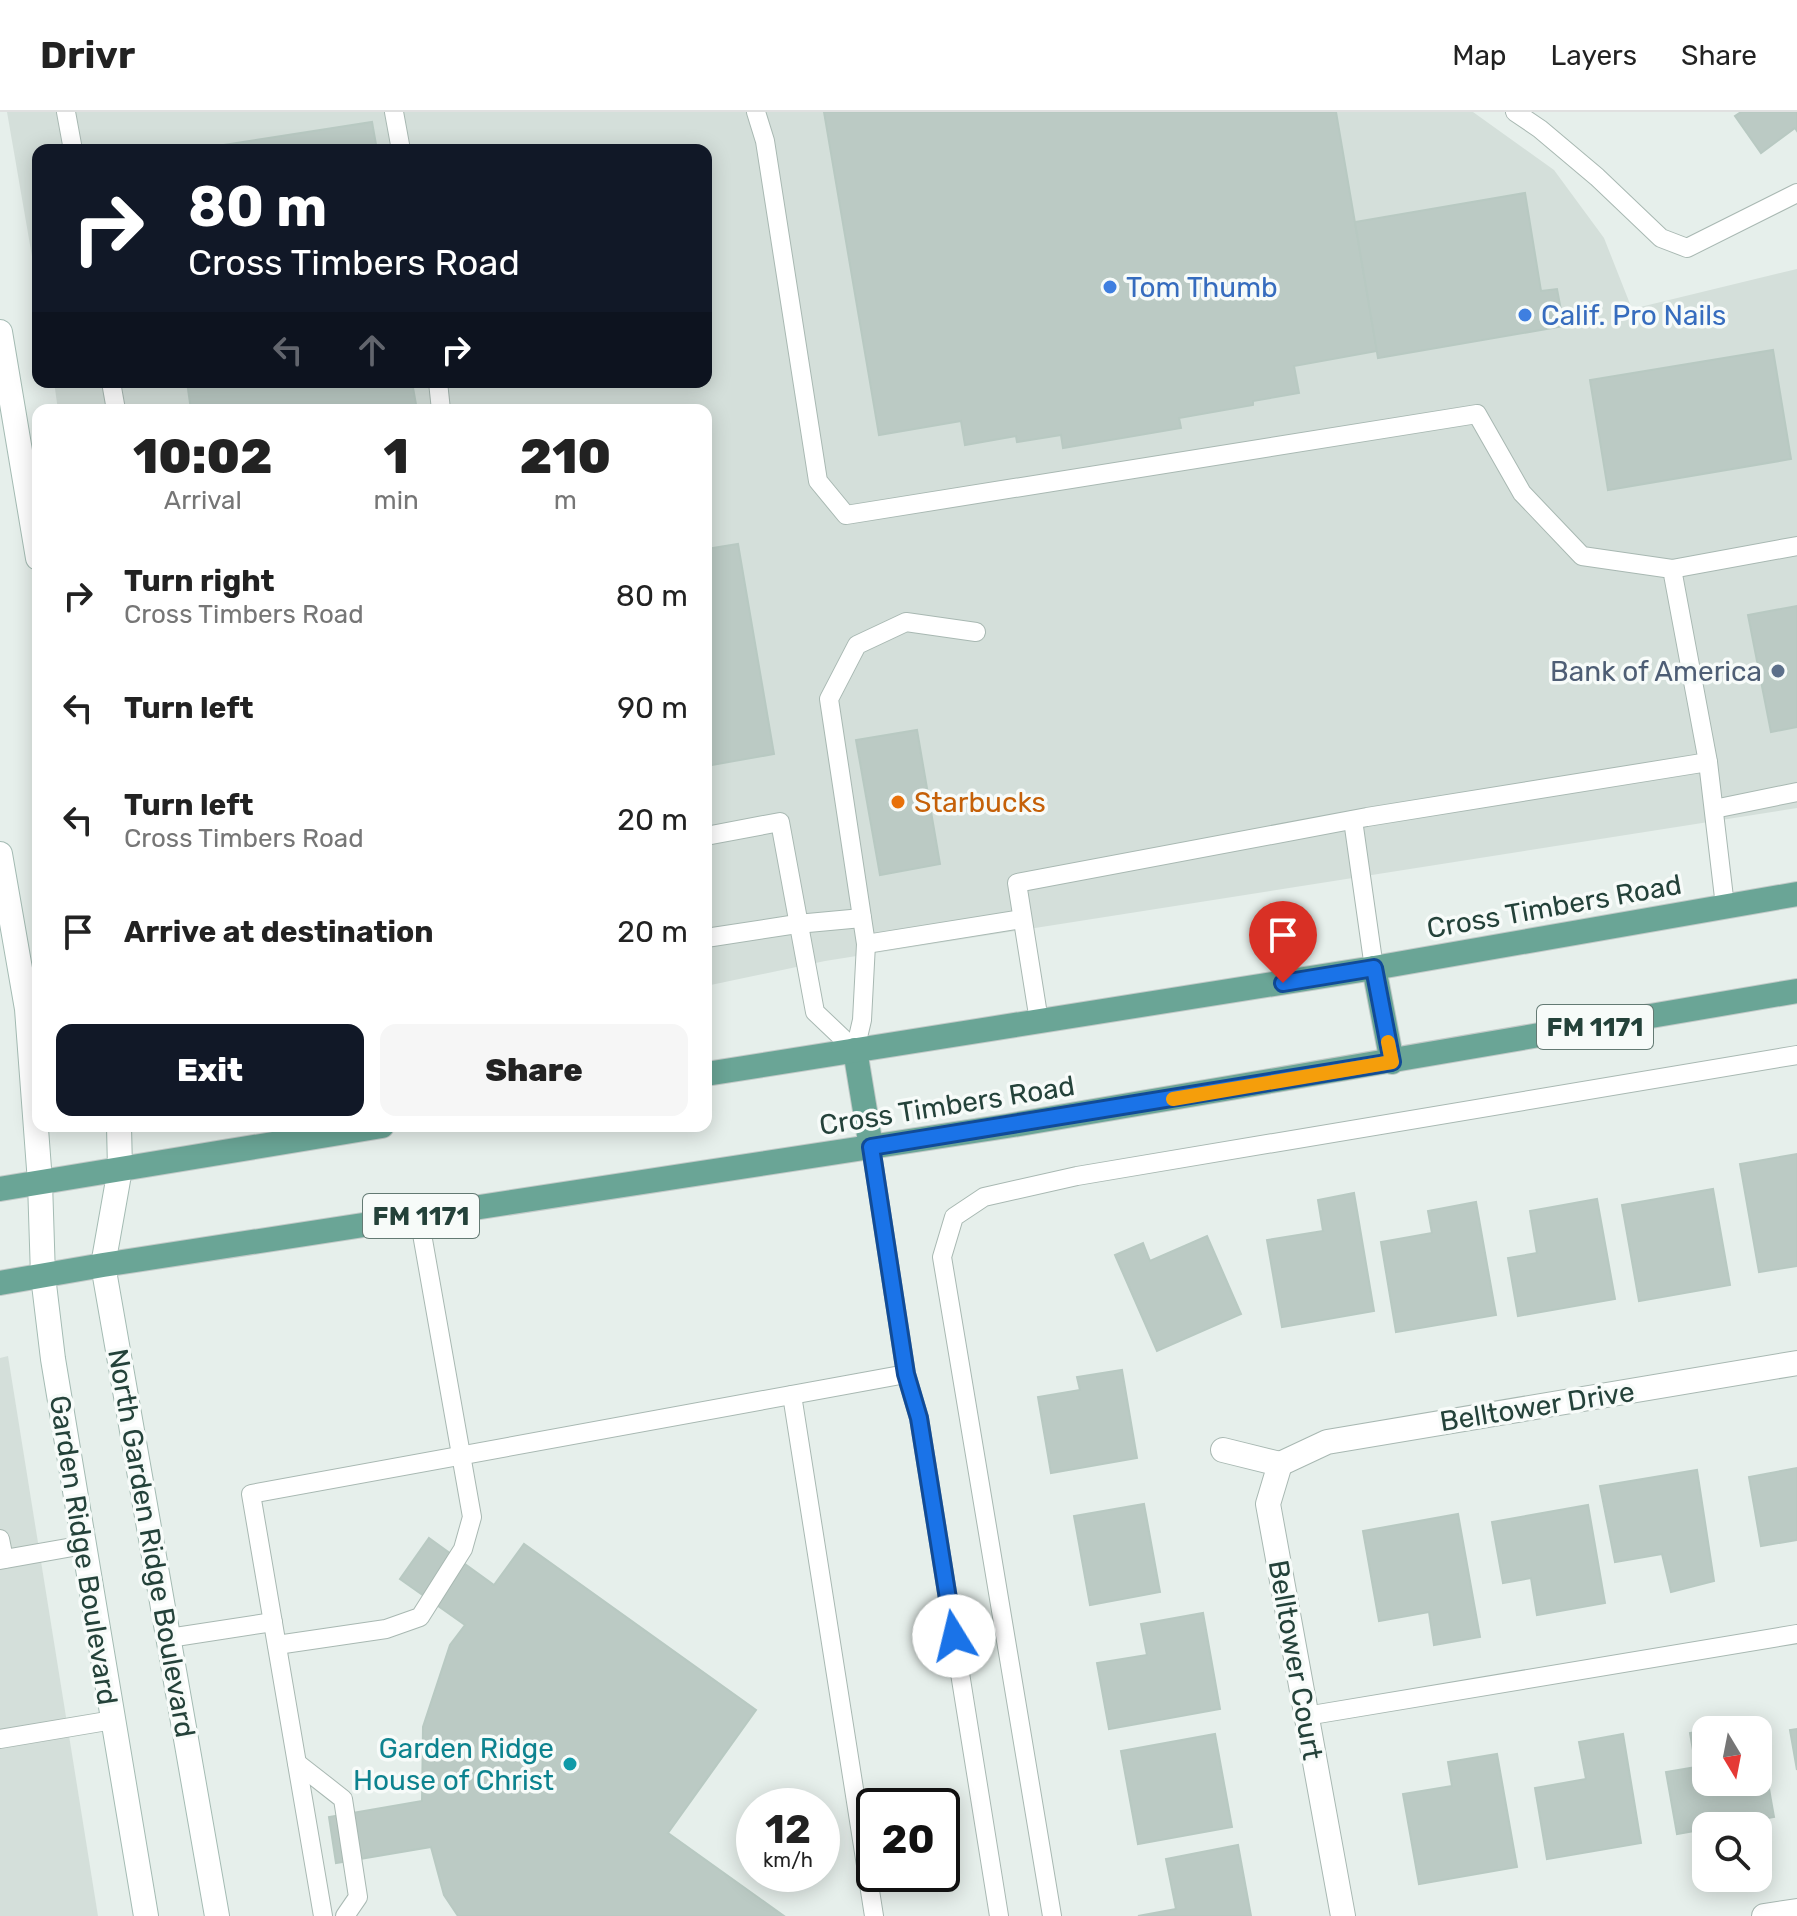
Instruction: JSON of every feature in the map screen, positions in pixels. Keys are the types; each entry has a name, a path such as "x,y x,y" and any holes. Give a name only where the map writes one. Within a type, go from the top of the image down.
{"main road":[{"path":"0,332 29,449 32,485"},
{"name":"Garden Ridge Boulevard","path":"0,854 27,1009 32,1076"},
{"name":"Cross Timbers Road","path":"712,1073 1374,968 1797,894"},
{"path":"1374,968 1392,1062"},
{"name":"Cross Timbers Road","path":"103,1265 871,1147 1392,1062 1797,991"},
{"path":"855,1050 871,1147"},
{"name":"Garden Ridge Boulevard","path":"36,1132 43,1276 53,1359 146,1916"},
{"name":"North Garden Ridge Boulevard","path":"119,1132 120,1169 103,1265 217,1916"},
{"path":"0,1189 345,1132"},
{"name":"FM 1171","path":"0,1283 103,1265"},
{"name":"Belltower Drive","path":"1280,1464 1327,1442 1797,1363"},
{"path":"1223,1450 1280,1464"},
{"name":"Belltower Court","path":"1280,1464 1268,1504 1343,1916"},
{"path":"1764,1916 1797,1911"}],"lane":[{"path":"66,112 72,144"},
{"path":"394,112 400,144"},
{"path":"756,112 765,141 818,481 846,515 1477,414 1522,493 1582,556 1672,569 1797,546"},
{"path":"1515,112 1597,177 1661,238 1687,248 1797,193"},
{"path":"1672,569 1708,762 1725,906"},
{"path":"855,1050 862,1020 866,944 829,699 857,645 906,622 976,632"},
{"path":"1039,1021 1017,883 1353,820 1708,762"},
{"path":"1714,809 1797,792"},
{"path":"1353,820 1374,968"},
{"path":"712,835 780,822 815,1012 855,1050"},
{"path":"712,937 862,918"},
{"path":"866,944 1022,919"},
{"path":"1052,1916 942,1257 954,1217 984,1197 1077,1176 1797,1055"},
{"path":"871,1147 906,1374 919,1418 999,1916"},
{"path":"277,1645 386,1629 420,1617 463,1549 472,1517 419,1217"},
{"path":"323,1916 251,1494 906,1374"},
{"path":"792,1395 874,1916"},
{"path":"0,1539 2,1560 84,1545"},
{"path":"169,1638 273,1622"},
{"path":"1306,1716 1797,1634"},
{"path":"0,1739 113,1720"},
{"path":"297,1763 343,1799 358,1897 345,1916"}],"shaded area":[{"path":"7,112 1473,112 1554,170 1604,238 1632,309 1797,269 1797,808 825,961 712,985 712,404 57,404 55,388 712,388 712,144 32,144 32,256"},
{"path":"8,1356 98,1916 0,1916 0,1358"}],"building":[{"name":"Tom Thumb","path":"824,112 1336,112 1377,351 1294,366 1299,393 1179,418 1181,428 1063,448 1061,435 1017,442 1016,436 965,445 961,421 879,435"},
{"path":"1741,112 1797,112 1797,131 1795,128 1761,153 1735,116"},
{"path":"372,122 376,144 230,144"},
{"path":"1525,193 1541,291 1557,289 1564,326 1378,358 1355,222"},
{"path":"1773,350 1791,459 1608,490 1590,380"},
{"path":"188,388 413,388 416,404 190,404"},
{"path":"738,544 774,754 712,765 712,548"},
{"name":"Bank of America","path":"1797,606 1797,727 1771,732 1748,615"},
{"name":"Starbucks","path":"917,730 940,864 880,875 856,740"},
{"path":"1797,1154 1797,1266 1759,1272 1740,1164"},
{"path":"1713,1189 1730,1285 1639,1301 1622,1205"},
{"path":"1354,1193 1374,1311 1282,1327 1267,1240 1323,1231 1318,1200"},
{"path":"1597,1199 1615,1299 1518,1316 1508,1258 1537,1253 1530,1211"},
{"path":"1476,1202 1496,1315 1396,1332 1381,1242 1432,1233 1428,1211"},
{"path":"1207,1236 1241,1314 1157,1351 1115,1255 1143,1243 1150,1261"},
{"path":"1122,1370 1137,1458 1051,1473 1038,1397 1080,1390 1077,1377"},
{"path":"1797,1468 1797,1540 1761,1546 1749,1477"},
{"path":"1697,1470 1714,1581 1671,1592 1662,1554 1615,1562 1600,1486"},
{"path":"1144,1504 1160,1592 1090,1605 1074,1516"},
{"path":"1588,1505 1605,1603 1537,1615 1531,1578 1503,1583 1492,1522"},
{"path":"1458,1514 1480,1637 1434,1645 1429,1612 1379,1621 1363,1531"},
{"name":"Garden Ridge House of Christ","path":"429,1538 494,1585 524,1544 756,1710 668,1833 736,1882 736,1892 750,1892 784,1916 458,1916 444,1895 431,1847 336,1863 329,1817 422,1801 423,1727 450,1645 465,1625 400,1579"},
{"path":"1203,1613 1220,1709 1109,1729 1097,1663 1147,1655 1141,1624"},
{"path":"1797,1729 1797,1770 1790,1730"},
{"path":"1215,1734 1232,1827 1138,1844 1121,1751"},
{"path":"1623,1734 1641,1843 1547,1859 1535,1788 1586,1779 1579,1742"},
{"path":"1497,1754 1517,1867 1419,1884 1403,1794 1452,1786 1448,1762"},
{"path":"1692,1768 1692,1796 1770,1796 1774,1817 1772,1812 1692,1812 1692,1831 1677,1834 1666,1772"},
{"path":"1238,1845 1251,1916 1138,1916 1176,1909 1166,1859"}],"slow traffic":[{"path":"1173,1099 1392,1062 1388,1042"}],"place":[{"name":"Tom Thumb","path":"1110,287"},
{"name":"Calif. Pro Nails","path":"1525,315"},
{"name":"Bank of America","path":"1778,671"},
{"name":"Starbucks","path":"898,802"},
{"name":"Garden Ridge House of Christ","path":"570,1764"}],"route":[{"path":"954,1636 919,1418 906,1374 871,1147 1392,1062 1374,968 1283,983"}]}
